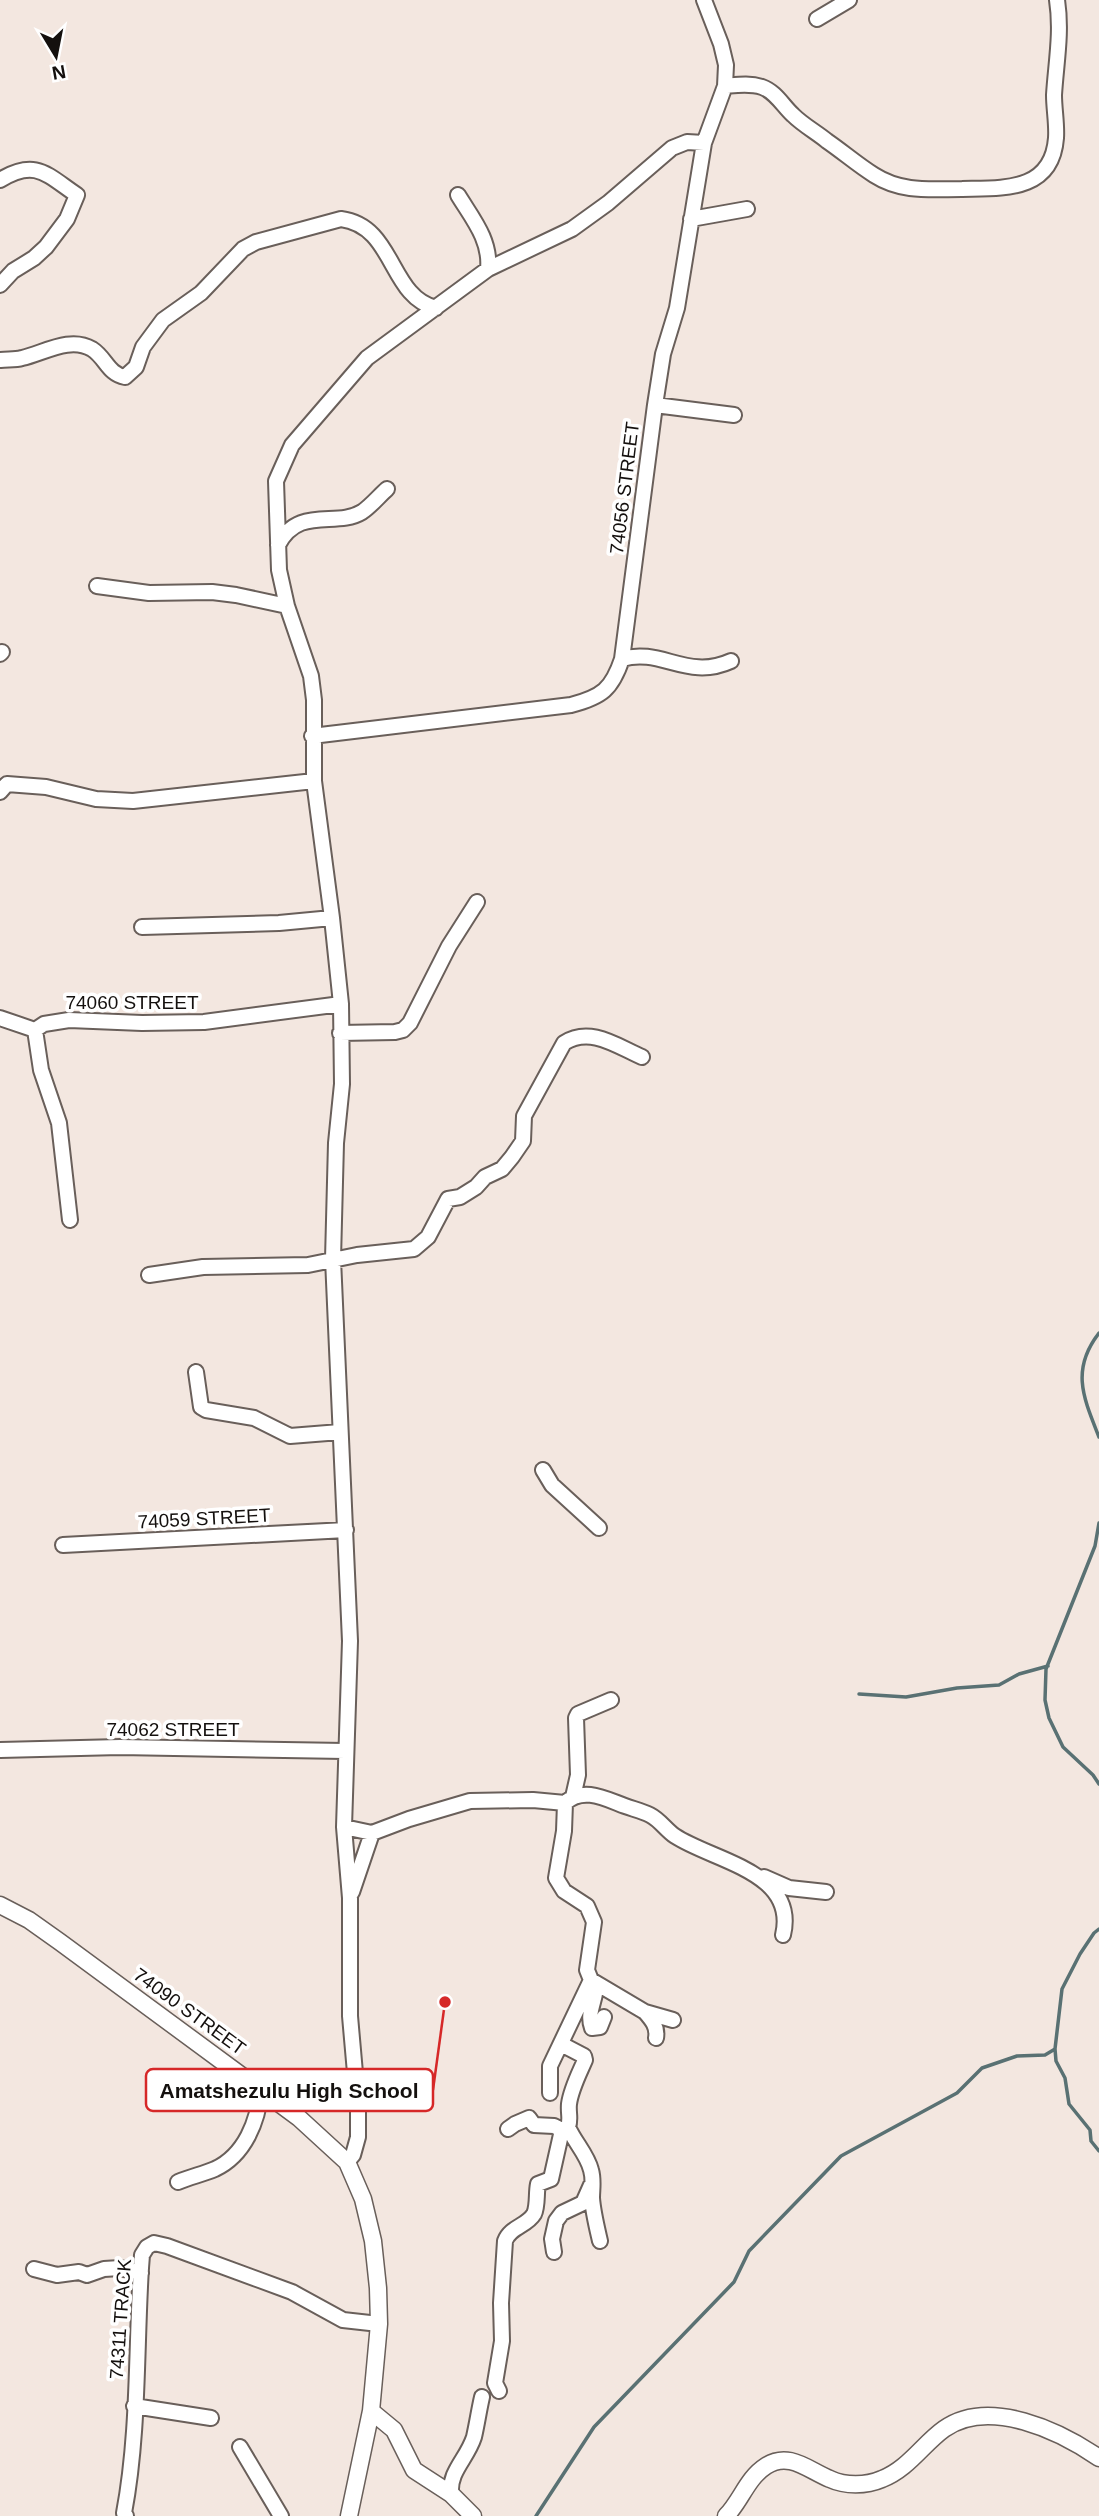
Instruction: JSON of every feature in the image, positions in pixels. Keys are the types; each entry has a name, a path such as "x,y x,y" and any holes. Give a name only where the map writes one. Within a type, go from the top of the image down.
{"street":[{"name":"74056 STREET","path":"312,736 572,705 601,695 617,675 622,659 663,354 677,308 704,143 725,86 726,65 721,44 704,0"},
{"path":"817,19 849,0"},
{"path":"725,86 748,84 764,87 809,127 875,176 900,187 917,190 1022,185 1043,171 1054,150 1054,97 1060,25 1057,0"},
{"path":"349,2516 371,2411 379,2324 373,2241 363,2199 347,2162 353,2155 358,2137 358,2107 350,2016 350,1898 344,1827 350,1641 333,1259 336,1143 342,1084 341,1004 314,781 312,736 315,714 311,676 287,606 279,570 276,481 292,444 367,358 488,269 572,229 679,144 704,143"},
{"path":"0,180 31,168 55,179 77,195 67,219 46,247 13,271 0,285"},
{"path":"458,195 482,234 487,248 488,269"},
{"path":"691,219 747,209"},
{"path":"0,360 22,358 69,345 83,345 101,356 112,373 125,377 136,367 143,347 163,320 201,293 243,249 256,242 341,219 352,220 370,231 416,300 436,308"},
{"path":"655,405 734,415"},
{"path":"278,545 283,536 296,526 361,512 387,489"},
{"path":"97,586 149,593 212,592 287,606"},
{"path":"622,659 642,656 702,669 731,662"},
{"path":"0,792 7,783 46,787 83,798 133,801 314,781"},
{"path":"340,1033 403,1030 410,1023 449,946 478,902"},
{"path":"142,927 279,923 332,918"},
{"name":"74060 STREET","path":"35,1030 44,1024 69,1020 204,1022 341,1004"},
{"path":"0,1018 35,1030 41,1070 59,1123 70,1220"},
{"path":"149,1275 203,1267 308,1265 333,1259 414,1249 428,1237 448,1199 460,1197 485,1177 502,1169 523,1141 524,1115 565,1043 575,1036 590,1035 642,1057"},
{"path":"196,1372 199,1401 201,1407 206,1410 254,1418 290,1436 340,1432"},
{"path":"543,1470 552,1485 599,1528"},
{"name":"74059 STREET","path":"64,1545 346,1530"},
{"path":"604,2017 600,2027 592,2028 590,2010 597,1989 587,1970 594,1922 587,1906 564,1891 556,1878 569,1800 578,1775 576,1718 578,1714 611,1700"},
{"name":"74062 STREET","path":"0,1750 132,1747 345,1751"},
{"path":"344,1827 372,1833 470,1801 569,1800 595,1795 651,1815 674,1835 759,1878 782,1903 786,1912 783,1935"},
{"path":"350,1898 372,1833"},
{"path":"759,1878 770,1879 789,1888 826,1892"},
{"name":"74090 STREET","path":"0,1905 29,1920 61,1942 299,2118 347,2162"},
{"path":"594,1982 645,2012 673,2020"},
{"path":"550,2093 550,2066 594,1982"},
{"path":"645,2012 657,2032 656,2038"},
{"path":"499,2391 495,2383 502,2341 501,2303 505,2241 508,2234 535,2213 538,2184 551,2179 570,2120 569,2105 575,2082 585,2060 584,2056 561,2043"},
{"path":"178,2182 215,2169 233,2157 247,2138 259,2112 261,2090"},
{"path":"508,2130 529,2118 534,2125 565,2129 587,2158 593,2180 592,2199 600,2241"},
{"path":"554,2252 552,2239 556,2221 562,2214 580,2204 593,2180"},
{"path":"580,2204 596,2218"},
{"name":"74311 TRACK","path":"126,2516 124,2513 134,2406 142,2255 147,2247 154,2243 167,2246 292,2292 342,2320 379,2324"},
{"path":"34,2269 57,2275 79,2272 87,2275 104,2269 120,2268 141,2273"},
{"path":"450,2494 449,2480 470,2445 482,2397"},
{"path":"134,2406 211,2418"},
{"path":"371,2411 394,2430 414,2470 450,2494 473,2516"},
{"path":"726,2516 757,2473 775,2461 799,2463 832,2480 853,2485 882,2479 910,2462 944,2429 971,2418 992,2416 1020,2420 1049,2430 1082,2446 1099,2458"},
{"path":"240,2447 281,2516"}],"waterway":[{"path":"1099,1333 1090,1347 1082,1372 1085,1397 1099,1437"},
{"path":"1099,1523 1095,1546 1046,1669 1045,1700 1049,1718 1063,1747 1099,1784"},
{"path":"859,1694 906,1697 957,1688 999,1685 1019,1674 1048,1666"},
{"path":"1099,1929 1080,1954 1062,1989 1055,2049 1056,2061 1065,2078 1069,2104 1090,2130 1091,2141 1099,2151"},
{"path":"536,2516 594,2427 734,2282 749,2251 841,2156 957,2093 982,2068 1017,2056 1045,2055 1055,2049"}],"place":[{"name":"Amatshezulu High School","path":"445,2002"}]}
